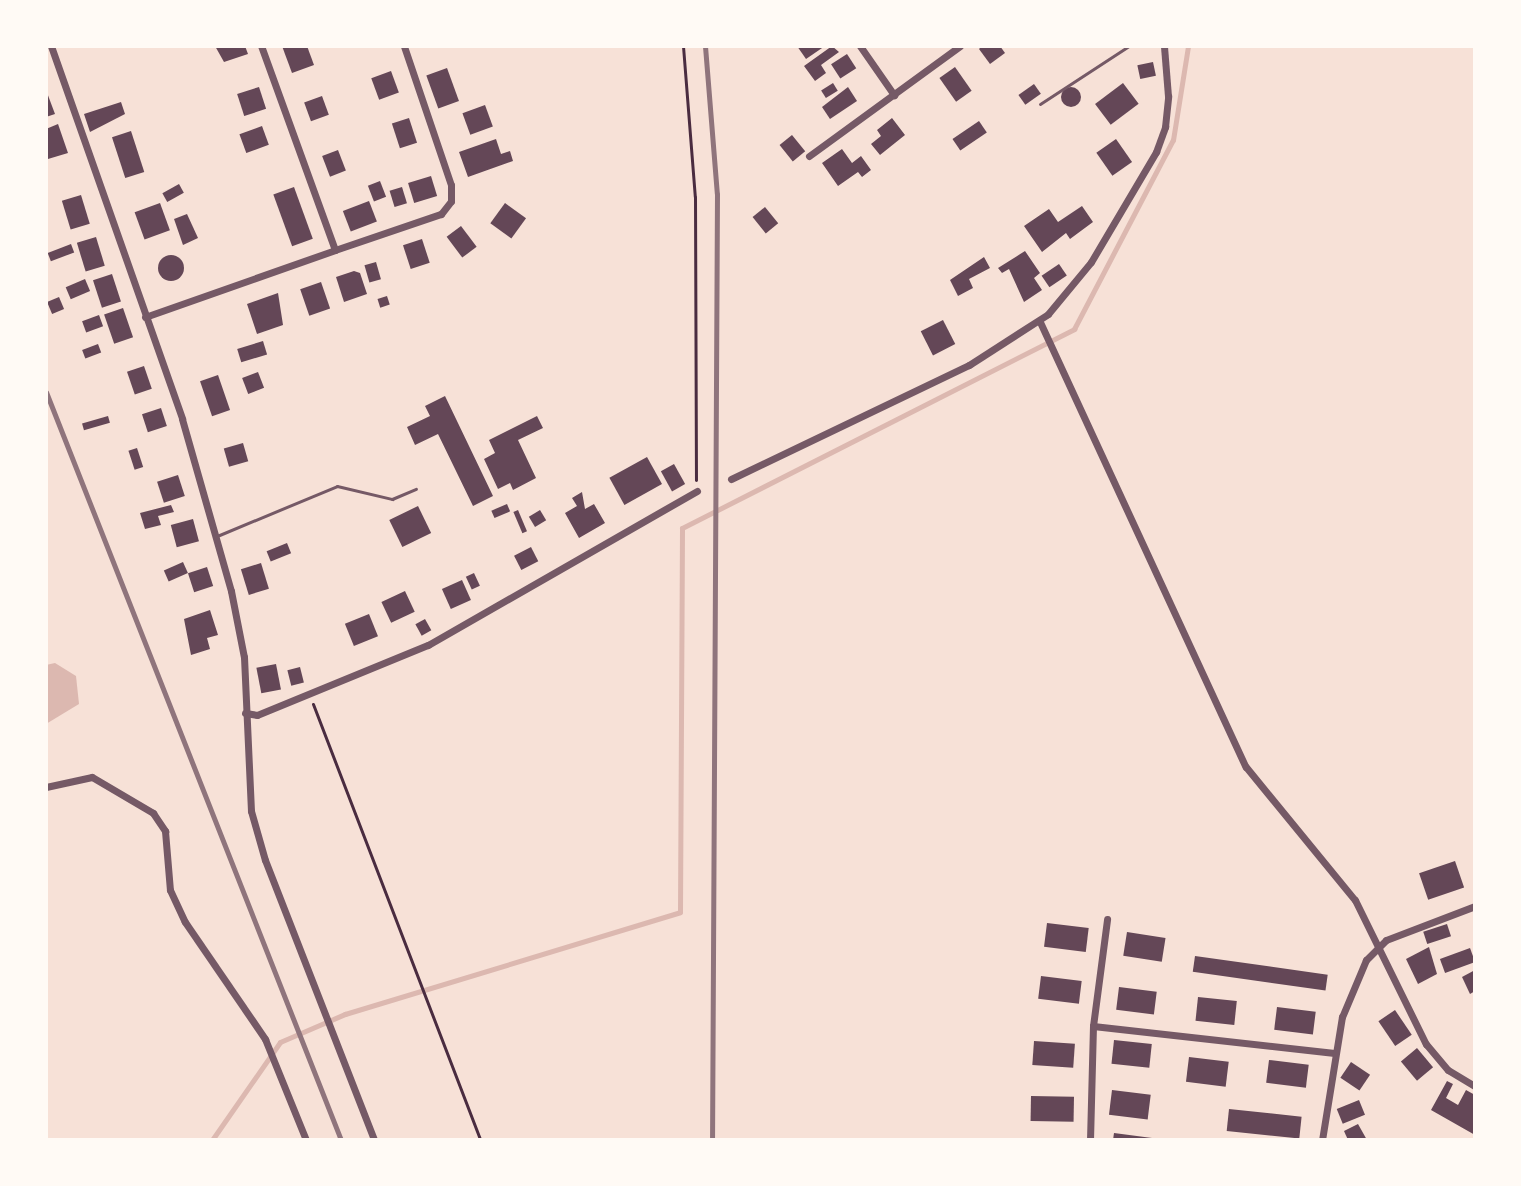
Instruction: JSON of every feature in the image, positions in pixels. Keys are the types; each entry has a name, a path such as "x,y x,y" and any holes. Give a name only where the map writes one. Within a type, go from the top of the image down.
{"street":[{"path":"51,46 217,536 240,630 245,738 255,824 374,1140"},
{"path":"261,46 335,250"},
{"path":"145,317 441,214 451,201 451,185 404,46"},
{"path":"860,46 894,95"},
{"path":"809,156 960,46"},
{"path":"731,479 969,365 1040,322 1091,262 1156,152 1168,96 1164,46"},
{"path":"1040,322 1246,767 1355,900 1376,949 1426,1044 1448,1070 1475,1086"},
{"path":"245,713 257,715 428,645 697,491"},
{"path":"46,787 92,777 153,813 165,831 170,890 185,922 265,1039 306,1140"},
{"path":"1322,1140 1334,1053 1353,982 1376,949 1475,906"},
{"path":"1090,1140 1093,1026 1107,919"},
{"path":"1093,1026 1334,1053"}],"lane":[{"path":"1040,104 1129,46"},
{"path":"217,536 337,486 397,499 416,489"}],"path":[{"path":"683,46 695,197 697,491"},
{"path":"309,693 480,1140"}],"shaded area":[{"path":"55,663 76,676 79,704 46,724 46,665"}],"building":[{"path":"215,46 245,46 248,54 224,62"},
{"path":"282,46 307,46 314,65 292,73"},
{"path":"797,46 825,46 806,59"},
{"path":"832,46 839,52 821,65 826,73 815,81 804,66"},
{"path":"982,46 1000,46 1005,53 990,64 979,49"},
{"path":"847,54 856,68 840,79 831,64"},
{"path":"1153,62 1156,76 1140,79 1137,65"},
{"path":"955,67 972,91 956,102 939,78"},
{"path":"447,68 459,101 438,108 426,76"},
{"path":"391,71 399,93 379,100 371,78"},
{"path":"833,83 838,91 826,98 821,90"},
{"path":"1123,83 1139,104 1111,125 1095,104"},
{"path":"1034,84 1041,94 1025,105 1018,95"},
{"path":"259,87 266,109 244,116 237,94"},
{"path":"848,87 857,101 830,119 822,107"},
{"path":"1071,87 1078,90 1081,97 1078,104 1071,107 1064,104 1061,97 1064,90"},
{"path":"46,90 55,114 46,117"},
{"path":"322,96 329,115 311,121 304,102"},
{"path":"121,102 125,114 90,132 84,114"},
{"path":"485,105 493,127 470,135 462,113"},
{"path":"409,118 417,143 400,148 392,124"},
{"path":"892,118 905,135 880,155 871,144 881,136 877,130"},
{"path":"979,121 987,133 960,151 952,139"},
{"path":"58,124 68,153 48,159 46,129"},
{"path":"262,126 269,145 246,153 239,134"},
{"path":"131,131 144,172 125,178 112,137"},
{"path":"792,135 805,151 793,161 780,145"},
{"path":"496,139 501,154 510,151 513,161 468,177 459,152"},
{"path":"1116,139 1132,162 1112,176 1096,153"},
{"path":"842,149 852,163 861,156 871,170 862,177 858,172 838,186 822,163"},
{"path":"338,150 346,171 330,177 322,156"},
{"path":"431,176 437,196 414,203 408,183"},
{"path":"380,181 386,197 374,202 368,186"},
{"path":"179,184 184,193 167,202 162,193"},
{"path":"294,187 313,239 292,246 273,195"},
{"path":"402,187 407,203 395,207 390,191"},
{"path":"81,195 90,224 71,230 62,201"},
{"path":"369,201 377,222 351,232 343,211"},
{"path":"160,203 170,230 145,239 135,212"},
{"path":"505,203 526,218 511,239 490,223"},
{"path":"1082,206 1093,222 1070,239 1066,233 1042,252 1024,226 1049,209 1058,222"},
{"path":"765,207 778,223 766,233 753,217"},
{"path":"187,214 198,238 183,245 174,219"},
{"path":"461,226 477,247 462,258 447,237"},
{"path":"96,237 105,266 86,272 77,243"},
{"path":"422,239 430,263 411,269 403,245"},
{"path":"71,244 74,252 51,261 48,253"},
{"path":"1025,251 1040,273 1034,278 1042,290 1024,302 1009,269 1002,273 998,268"},
{"path":"171,255 180,259 184,268 180,277 171,281 162,277 158,268 162,259"},
{"path":"984,257 990,268 969,279 973,288 958,296 950,280"},
{"path":"376,262 381,279 369,283 364,265"},
{"path":"1059,264 1067,276 1049,287 1042,276"},
{"path":"354,271 360,273 367,294 344,302 336,277"},
{"path":"112,274 121,302 102,308 93,280"},
{"path":"85,279 90,291 71,299 66,287"},
{"path":"321,282 330,308 309,316 300,289"},
{"path":"278,293 283,325 257,334 247,304"},
{"path":"387,296 390,305 380,308 377,299"},
{"path":"59,297 64,309 52,314 47,302"},
{"path":"123,308 133,337 114,344 104,315"},
{"path":"99,315 103,326 86,332 82,321"},
{"path":"943,320 955,344 933,355 921,331"},
{"path":"263,341 267,354 241,362 237,349"},
{"path":"98,344 101,352 85,358 82,350"},
{"path":"144,366 152,389 135,395 127,372"},
{"path":"258,372 264,388 248,394 242,378"},
{"path":"218,375 230,410 212,416 200,381"},
{"path":"445,396 493,496 473,506 438,434 415,445 407,427 430,416 425,406"},
{"path":"161,408 167,426 148,432 142,414"},
{"path":"108,416 110,423 84,430 82,423"},
{"path":"537,416 543,428 518,440 536,478 513,490 510,483 498,489 484,459 495,453 489,440"},
{"path":"243,443 248,461 229,467 224,449"},
{"path":"137,448 143,467 135,470 128,451"},
{"path":"647,457 662,484 624,505 609,478"},
{"path":"674,464 685,484 672,491 661,471"},
{"path":"178,475 185,496 164,503 157,482"},
{"path":"582,492 585,509 594,504 605,523 579,538 565,513 577,506 572,498"},
{"path":"507,504 510,511 494,518 491,511"},
{"path":"171,505 174,512 158,516 161,525 145,529 140,513"},
{"path":"418,506 431,533 402,547 389,520"},
{"path":"518,510 527,531 522,533 513,512"},
{"path":"540,510 546,520 535,527 529,517"},
{"path":"193,519 199,541 177,547 171,525"},
{"path":"287,543 291,553 271,561 267,551"},
{"path":"531,547 538,561 521,570 514,556"},
{"path":"183,562 188,573 169,582 164,571"},
{"path":"261,563 269,589 249,595 241,569"},
{"path":"207,567 213,586 194,592 188,573"},
{"path":"474,573 480,586 472,589 466,577"},
{"path":"462,580 471,600 451,609 442,589"},
{"path":"405,591 415,612 391,623 381,602"},
{"path":"210,610 218,635 207,638 210,649 191,655 184,619"},
{"path":"369,614 378,636 354,646 345,624"},
{"path":"425,619 431,630 422,636 415,624"},
{"path":"276,664 281,690 261,693 256,668"},
{"path":"300,667 304,683 291,686 287,670"},
{"path":"1455,861 1464,887 1428,900 1419,873"},
{"path":"1047,923 1089,928 1086,952 1044,947"},
{"path":"1447,924 1451,936 1427,944 1423,932"},
{"path":"1127,932 1166,938 1162,962 1123,956"},
{"path":"1429,947 1437,974 1418,984 1406,959"},
{"path":"1470,948 1475,962 1445,973 1440,959"},
{"path":"1195,956 1328,975 1325,990 1193,972"},
{"path":"1475,970 1475,991 1470,994 1462,977"},
{"path":"1041,976 1082,981 1079,1004 1038,999"},
{"path":"1119,987 1157,992 1154,1014 1116,1010"},
{"path":"1198,997 1237,1001 1234,1025 1195,1021"},
{"path":"1277,1007 1316,1012 1313,1035 1274,1030"},
{"path":"1395,1010 1412,1035 1395,1046 1378,1021"},
{"path":"1114,1040 1152,1044 1149,1068 1111,1064"},
{"path":"1034,1041 1075,1044 1073,1068 1032,1065"},
{"path":"1417,1048 1433,1067 1417,1081 1401,1061"},
{"path":"1189,1057 1229,1062 1226,1087 1186,1082"},
{"path":"1269,1060 1309,1065 1306,1088 1266,1083"},
{"path":"1351,1062 1370,1075 1359,1091 1340,1078"},
{"path":"1447,1081 1453,1084 1446,1098 1458,1105 1466,1090 1475,1095 1475,1135 1431,1110"},
{"path":"1112,1090 1151,1095 1148,1120 1109,1115"},
{"path":"1031,1096 1074,1097 1074,1122 1031,1121"},
{"path":"1359,1100 1365,1115 1343,1124 1337,1109"},
{"path":"1229,1109 1302,1117 1299,1139 1227,1131"},
{"path":"1358,1124 1367,1140 1348,1140 1344,1131"},
{"path":"1114,1133 1152,1138 1113,1140"}],"waterway":[{"path":"212,1140 280,1042 345,1014 680,912 682,528 1074,329 1173,140 1188,46"}],"railway":[{"path":"705,46 717,194 712,1140"},
{"path":"46,392 341,1140"}]}
